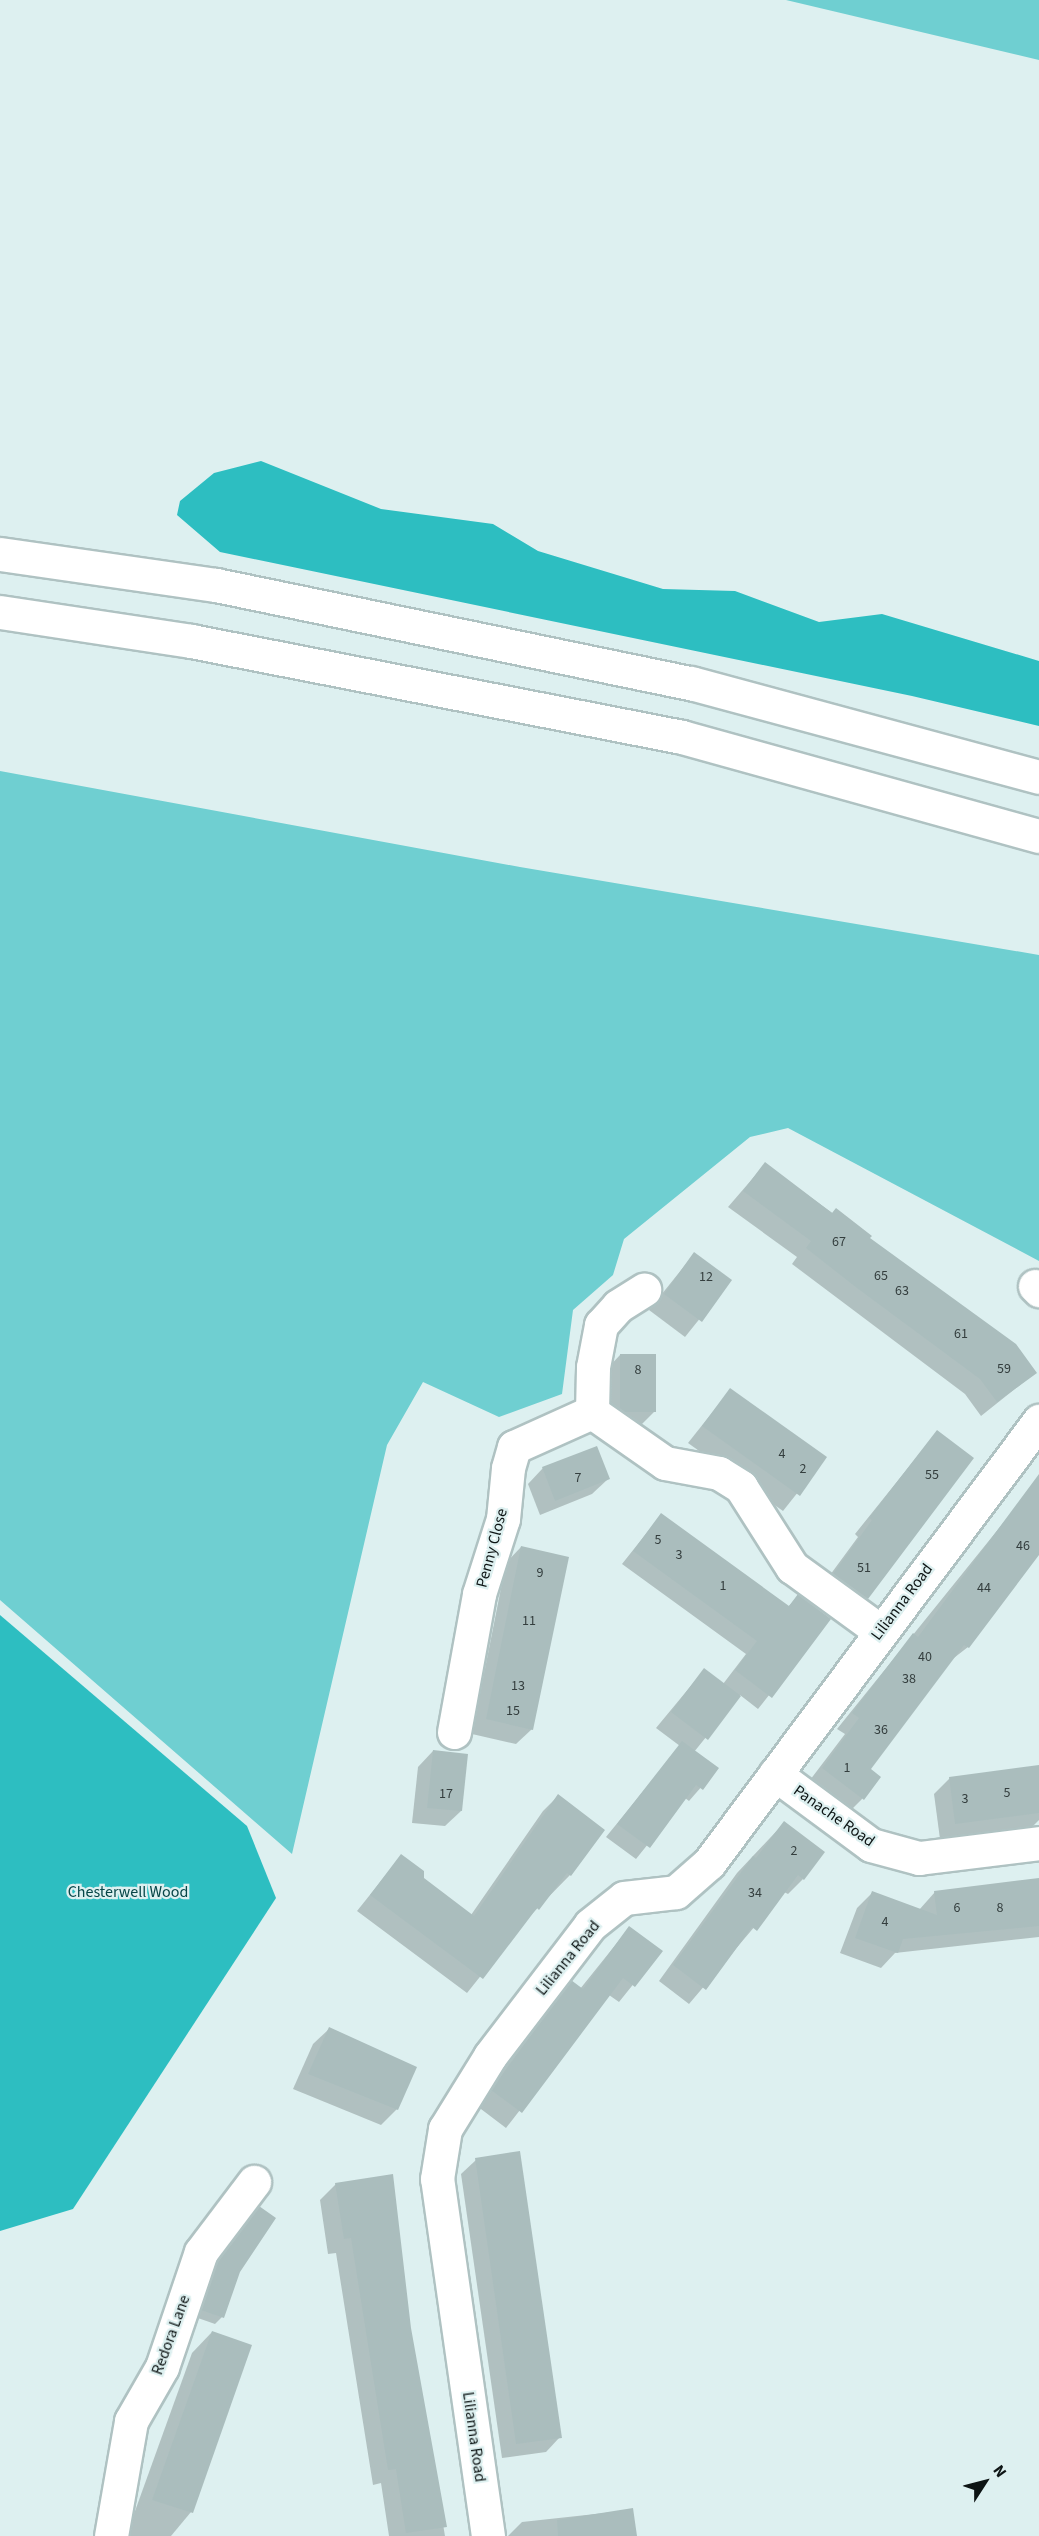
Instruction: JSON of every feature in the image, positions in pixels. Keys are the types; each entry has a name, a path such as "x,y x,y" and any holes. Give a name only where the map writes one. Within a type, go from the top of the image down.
{"main road":[{"path":"0,554 216,585 691,682 1039,777"},
{"path":"0,612 192,641 682,738 1039,836"},
{"path":"644,1290 618,1306 601,1325 593,1367 592,1412 665,1463 719,1473 741,1487 792,1567 880,1631"},
{"name":"Penny Close","path":"454,1732 479,1594 503,1518 508,1468 514,1447 592,1412"},
{"name":"Lilianna Road","path":"488,2536 438,2179 445,2129 490,2055 590,1925 624,1898 676,1892 709,1863 1039,1421"},
{"name":"Panache Road","path":"775,1774 871,1845 919,1858 1039,1843"},
{"name":"Redora Lane","path":"111,2536 131,2421 162,2367 201,2252 254,2182"}],"shaded area":[{"path":"786,0 1039,0 1039,60"},
{"path":"0,771 520,867 1039,955 1039,1261 788,1128 750,1137 624,1239 613,1275 573,1310 562,1394 499,1417 423,1382 387,1445 292,1854 0,1600"}],"green space":[{"path":"261,461 381,509 493,524 538,551 663,589 735,591 819,622 882,614 1039,661 1039,726 912,696 220,552 177,515 180,501 214,473"},
{"name":"Chesterwell Wood","path":"0,1615 247,1826 276,1898 73,2209 0,2231"}],"building":[{"path":"765,1162 832,1213 836,1208 872,1236 870,1238 1016,1344 1037,1373 997,1402 980,1379 806,1248 811,1241 743,1191"},
{"path":"694,1252 732,1280 702,1322 664,1294"},
{"path":"620,1354 656,1354 656,1412 625,1412 620,1409"},
{"path":"730,1388 827,1457 800,1496 702,1426"},
{"path":"937,1430 974,1458 868,1599 833,1574 872,1520 869,1518"},
{"path":"597,1446 610,1479 555,1501 542,1467"},
{"path":"1039,1474 1039,1555 969,1648 964,1645 871,1769 881,1777 864,1800 822,1768 859,1718 852,1713 913,1633 918,1637"},
{"path":"661,1513 789,1606 798,1594 831,1619 772,1698 735,1670 757,1641 633,1551"},
{"path":"521,1546 569,1557 533,1730 486,1719"},
{"path":"704,1668 741,1696 708,1740 671,1712"},
{"path":"682,1741 719,1768 703,1790 696,1785 650,1848 617,1824"},
{"path":"433,1750 468,1754 462,1811 427,1808"},
{"path":"1039,1765 1039,1813 955,1824 949,1777"},
{"path":"558,1794 605,1830 571,1876 567,1873 539,1910 537,1908 483,1979 370,1895 401,1854 424,1871 424,1878 474,1916"},
{"path":"784,1821 825,1852 804,1880 798,1875 757,1931 752,1927 706,1990 673,1965 753,1856 756,1858"},
{"path":"1039,1878 1039,1926 903,1939 898,1953 855,1938 872,1891 937,1915 934,1891"},
{"path":"629,1926 663,1951 635,1987 623,1978 522,2113 491,2090 571,1980 583,1989"},
{"path":"329,2027 417,2067 398,2110 308,2074"},
{"path":"520,2151 562,2438 516,2444 475,2158"},
{"path":"393,2174 411,2328 447,2527 406,2533 396,2469 388,2470 351,2238 344,2239 335,2183"},
{"path":"259,2206 276,2218 240,2272 224,2318 201,2310 218,2261"},
{"path":"212,2331 252,2345 193,2513 152,2500"},
{"path":"633,2508 637,2536 558,2536 557,2520"}]}
